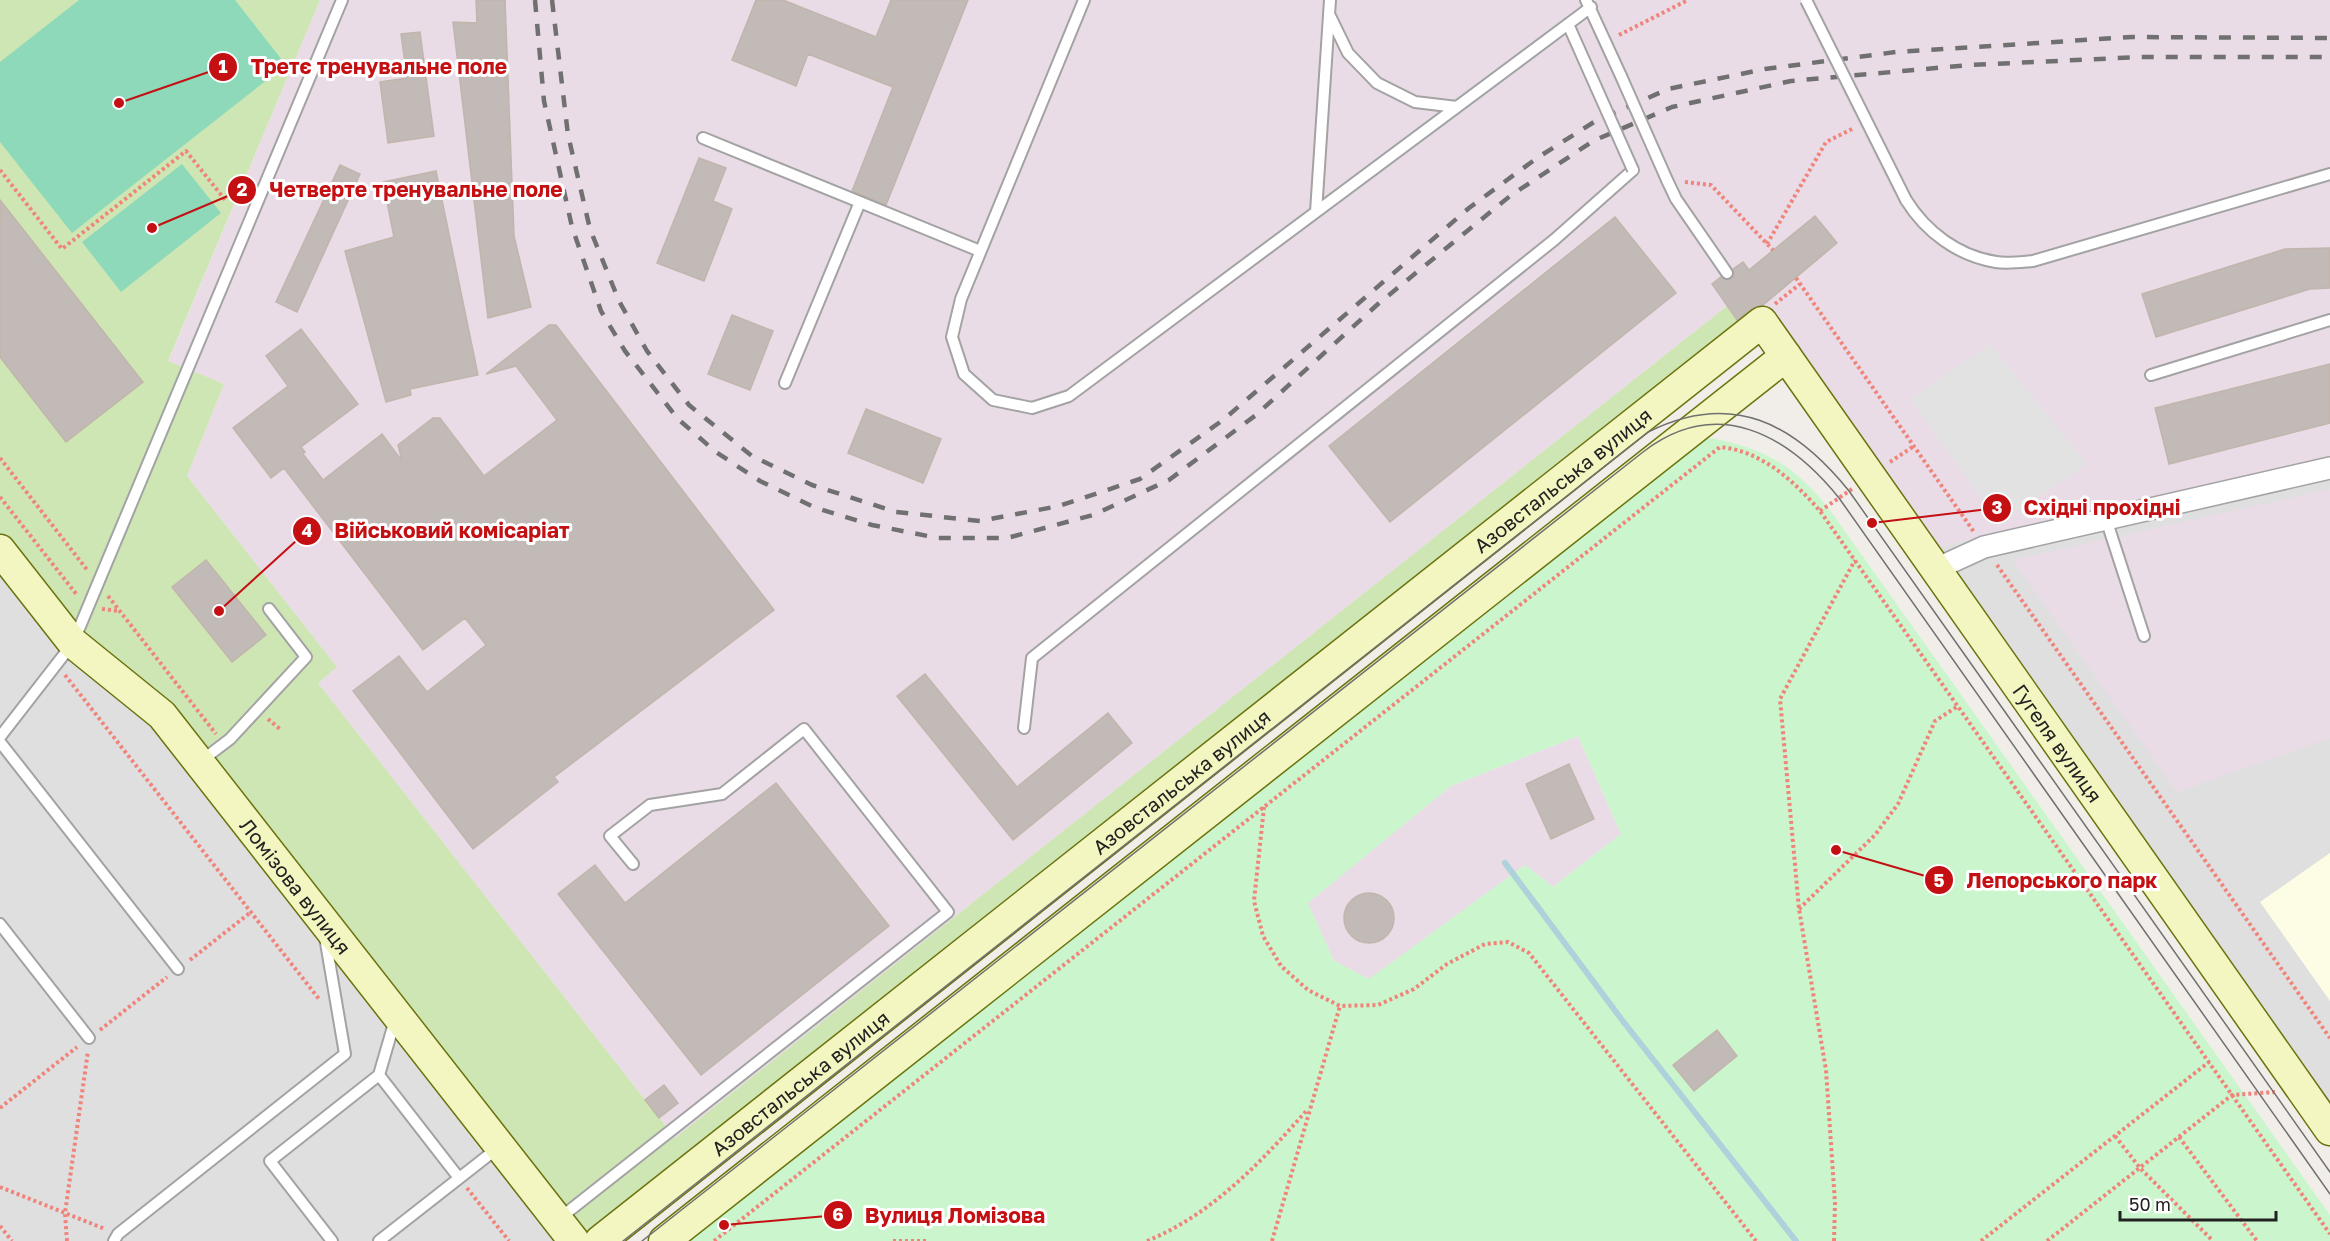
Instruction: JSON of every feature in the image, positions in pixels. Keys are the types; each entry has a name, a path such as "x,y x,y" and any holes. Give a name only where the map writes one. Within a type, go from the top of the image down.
{"street":[{"name":"Гугеля вулиця","path":"1758,317 2330,1130"},
{"name":"Азовстальська вулиця","path":"600,1241 1758,317"},
{"name":"Азовстальська вулиця","path":"664,1241 1786,356"},
{"path":"1936,569 1984,547 2330,468"},
{"name":"Ломізова вулиця","path":"0,550 64,653 162,715 566,1230"}],"lane":[{"path":"0,737 64,653 87,608 342,0"},
{"path":"1084,0 961,298 952,337 964,374 993,400 1032,408 1069,396 1568,24 1588,3 1676,200 1727,273"},
{"path":"1316,212 1330,0"},
{"path":"1806,0 1906,200 1914,213 1935,235 1960,251 1996,262 2033,261 2330,174"},
{"path":"1329,16 1348,53 1377,83 1415,102 1457,107"},
{"path":"1024,728 1032,658 1554,240 1632,170 1568,24"},
{"path":"703,138 980,251"},
{"path":"785,383 860,202"},
{"path":"2151,375 2330,320"},
{"path":"2106,519 2144,636"},
{"path":"200,762 224,744 306,657 269,609"},
{"path":"566,1230 948,912 804,729 722,794 650,805 610,836 633,864"},
{"path":"0,742 178,969"},
{"path":"116,1237 345,1054 322,919"},
{"path":"0,924 89,1038"},
{"path":"332,1241 270,1161 379,1075 397,1014"},
{"path":"379,1075 459,1178"},
{"path":"379,1241 500,1146"}],"path":[{"path":"1633,27 1688,0"},
{"path":"1767,244 1826,142 1848,131"},
{"path":"0,170 62,249 186,151 226,201"},
{"path":"1667,180 1711,185 1773,250"},
{"path":"1796,278 2330,1038"},
{"path":"714,1241 1720,447 1762,461 1793,481 1820,511 2330,1234"},
{"path":"0,458 224,744"},
{"path":"0,496 87,608"},
{"path":"1834,1241 1835,1203 1826,1070 1799,909 1780,699 1855,560"},
{"path":"64,653 251,912 341,1027"},
{"path":"1799,909 1875,835 1898,804 1935,721 1958,706"},
{"path":"1265,807 1254,901 1263,936 1281,966 1308,990 1340,1006 1378,1005 1414,989 1447,964 1485,944 1508,942 1529,953 1755,1241"},
{"path":"0,1108 251,912"},
{"path":"1272,1241 1340,1006"},
{"path":"66,1241 65,1213 89,1038"},
{"path":"1981,1241 2209,1062"},
{"path":"2047,1241 2232,1095"},
{"path":"1148,1241 1217,1201 1266,1157 1311,1106"},
{"path":"2115,1136 2140,1168 2213,1241"},
{"path":"2179,1137 2257,1241"},
{"path":"459,1178 509,1241"},
{"path":"0,1187 65,1213 116,1237"},
{"path":"0,1226 12,1241"},
{"path":"893,1241 926,1241"}],"shaded area":[{"path":"320,0 2330,0 2330,458 1933,548 1763,306 1740,324 1727,306 675,1138 318,683 337,667 187,476 224,384 168,362"},
{"path":"1990,344 2087,464 2000,524 1910,399"},
{"path":"2330,458 2330,1115 1933,548"},
{"path":"2330,489 2330,738 2177,792 2013,560"},
{"path":"0,565 154,721 564,1241 0,1241"},
{"path":"1578,736 1621,834 1553,887 1525,865 1369,980 1334,961 1307,903 1451,786"},
{"path":"2330,853 2330,1001 2260,902"}],"green space":[{"path":"0,0 320,0 168,361 224,384 187,476 337,667 318,683 675,1138 1727,306 1740,324 584,1239 76,631 0,535"},
{"path":"79,0 235,0 286,65 72,233 0,142 0,62"},
{"path":"182,164 221,213 121,292 82,242"},
{"path":"1710,438 1730,442 1778,461 1804,482 1830,510 2330,1215 2330,1241 683,1241 1697,440","holes":["1578,736 1621,834 1553,887 1525,865 1369,979 1334,961 1308,903 1451,786"]}],"building":[{"path":"476,0 505,0 514,236 531,307 488,318 453,22 477,23"},
{"path":"756,0 783,0 876,37 891,0 968,0 886,205 852,191 893,87 808,54 796,86 732,60"},
{"path":"420,32 434,136 388,143 380,82 407,78 401,34"},
{"path":"699,158 726,168 713,201 732,209 704,281 657,263"},
{"path":"340,165 360,174 297,312 276,302"},
{"path":"436,171 478,375 410,389 411,395 386,402 345,251 394,237 383,182"},
{"path":"0,200 143,382 66,442 0,357"},
{"path":"1815,216 1837,243 1763,305 1752,308 1737,320 1712,284 1721,277 1727,280 1732,279 1733,269 1743,262 1749,270"},
{"path":"1615,217 1676,293 1390,522 1329,446"},
{"path":"2330,248 2330,288 2310,289 2156,337 2142,294 2285,249"},
{"path":"732,315 773,331 750,390 708,374"},
{"path":"549,325 556,325 774,610 554,777 558,782 473,849 353,691 399,656 427,692 486,645 465,618 423,650 284,468 271,478 233,428 288,386 266,356 301,329 358,404 301,447 305,452 303,454 323,480 382,434 402,461 398,445 433,418 440,418 484,476 557,420 516,366 486,374"},
{"path":"2330,364 2330,423 2169,464 2155,408"},
{"path":"866,409 941,439 923,483 848,453"},
{"path":"206,560 266,635 232,662 172,587"},
{"path":"925,674 1017,787 1108,713 1132,743 1013,840 897,696"},
{"path":"1569,764 1594,819 1551,839 1526,784"},
{"path":"776,783 889,926 701,1075 558,894 595,865 625,903"},
{"path":"1364,893 1374,893 1387,900 1394,913 1394,923 1387,936 1374,943 1364,943 1355,939 1348,932 1344,923 1344,913 1348,904 1355,897"},
{"path":"1717,1030 1737,1056 1694,1091 1673,1065"},
{"path":"664,1085 678,1103 659,1118 645,1100"}],"waterway":[{"path":"1505,863 1622,1020 1796,1241"}],"tram line":[{"path":"623,1241 1648,432 1678,420 1707,414 1734,414 1759,420 1783,431 1806,447 1849,491 2330,1172"},
{"path":"642,1241 1643,452 1671,435 1698,426 1724,425 1749,430 1774,440 1819,475 1839,498 2330,1194"}],"railway":[{"path":"535,0 544,101 572,227 601,311 625,351 678,419 716,452 760,481 816,508 872,525 938,538 1007,538 1093,515 1169,480 1256,415 1378,304 1510,196 1593,141 1672,107 1791,81 1970,65 2141,57 2330,57"},
{"path":"552,0 568,135 590,229 619,301 647,351 689,405 752,456 812,485 896,512 980,521 1059,506 1140,479 1223,420 1469,208 1537,158 1594,122 1668,89 1765,69 1896,52 2132,37 2330,38"}],"place":[{"name":"Третє тренувальне поле","path":"119,103"},
{"name":"Четверте тренувальне поле","path":"152,228"},
{"name":"Східні прохідні","path":"1872,523"},
{"name":"Військовий комісаріат","path":"219,611"},
{"name":"Лепорського парк","path":"1836,850"},
{"name":"Вулиця Ломізова","path":"724,1225"}]}
